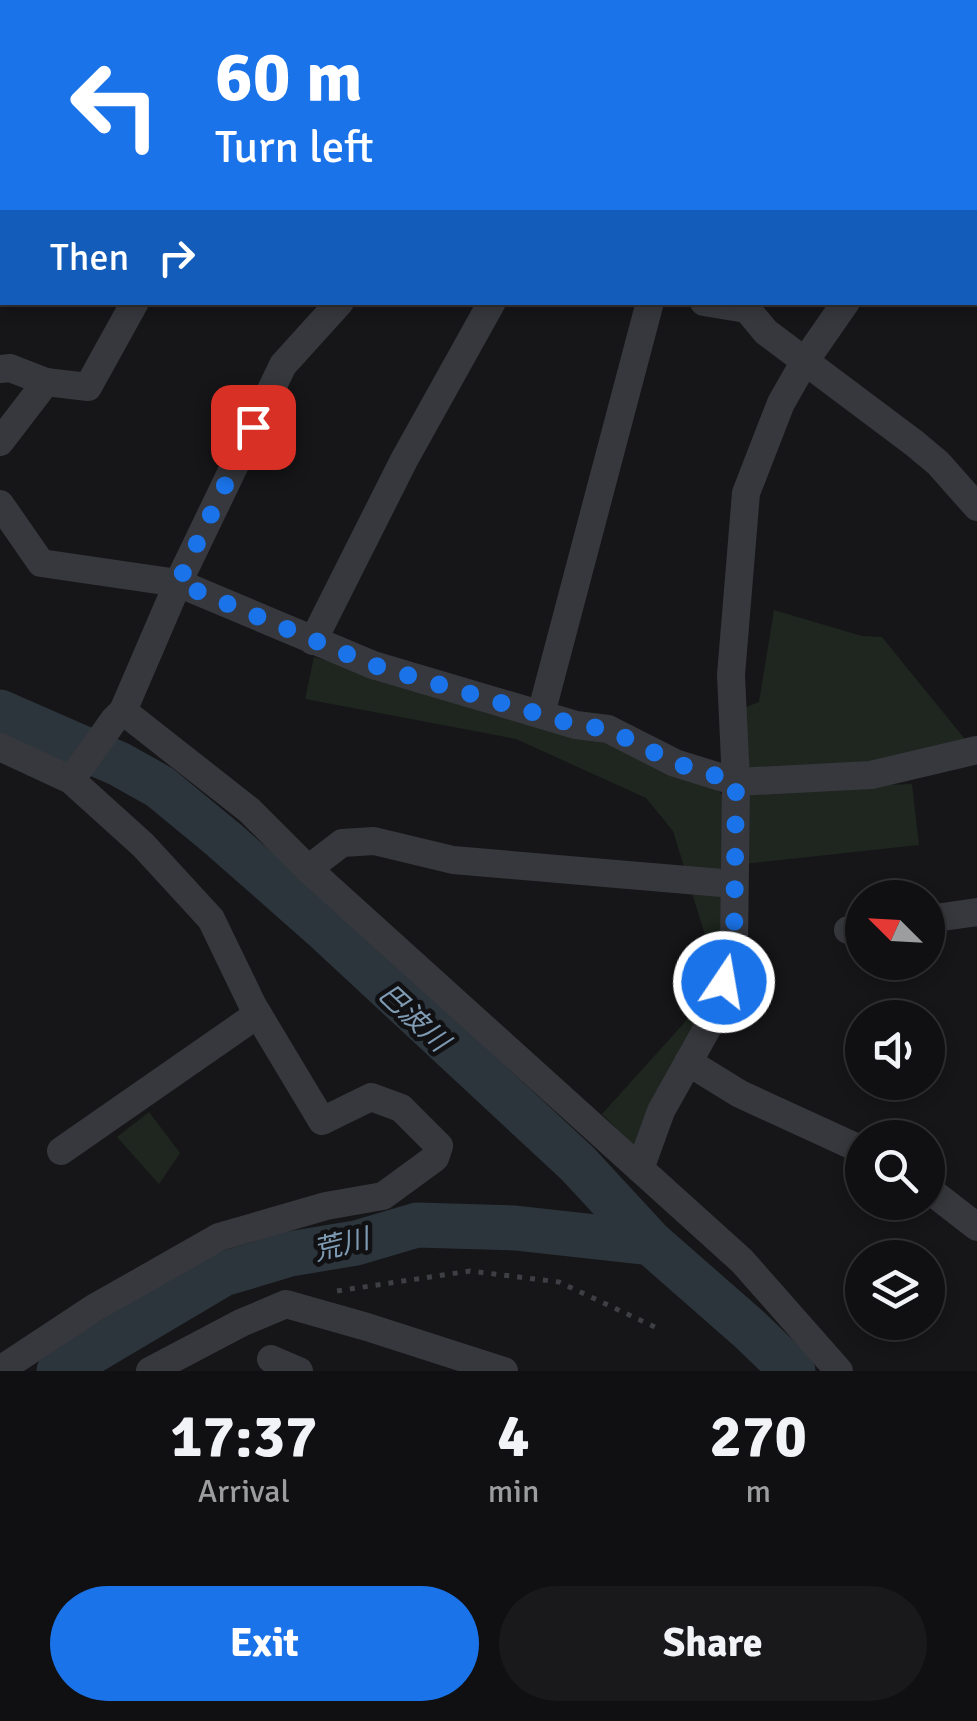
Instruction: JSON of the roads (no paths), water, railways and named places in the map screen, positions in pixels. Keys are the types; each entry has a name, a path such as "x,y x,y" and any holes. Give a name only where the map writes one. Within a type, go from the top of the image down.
{"street":[{"path":"0,369 10,368 46,382 88,387 133,305"},
{"path":"77,772 119,716 283,365 337,305"},
{"path":"313,641 404,460 490,305"},
{"path":"541,714 649,305"},
{"path":"640,1169 661,1111 713,1018 734,947 736,782 731,675 746,493 782,403 844,305"},
{"path":"744,306 766,332 914,443 977,507"},
{"path":"0,442 46,382"},
{"path":"0,504 41,563 178,583 373,665 576,725 608,729 675,763 736,782 871,775 977,750"},
{"path":"119,716 249,810 308,868 742,1260 839,1371"},
{"path":"0,747 77,772 211,919 258,1014 322,1121 371,1097 400,1108 438,1146 435,1158 383,1196 326,1206 220,1237 94,1308 0,1370"},
{"path":"308,868 342,843 374,842 453,860 734,884"},
{"path":"945,917 977,912"},
{"path":"61,1152 258,1014"},
{"path":"688,1062 740,1094 845,1142"},
{"path":"945,1202 977,1227"},
{"path":"150,1371 286,1304 504,1371"},
{"path":"271,1359 299,1371"}],"waterway":[{"name":"巴波川","path":"0,712 119,764 160,787 223,839 578,1164 651,1243 793,1371"},
{"name":"荒川","path":"59,1371 223,1274 417,1225 515,1228 651,1243"}]}
